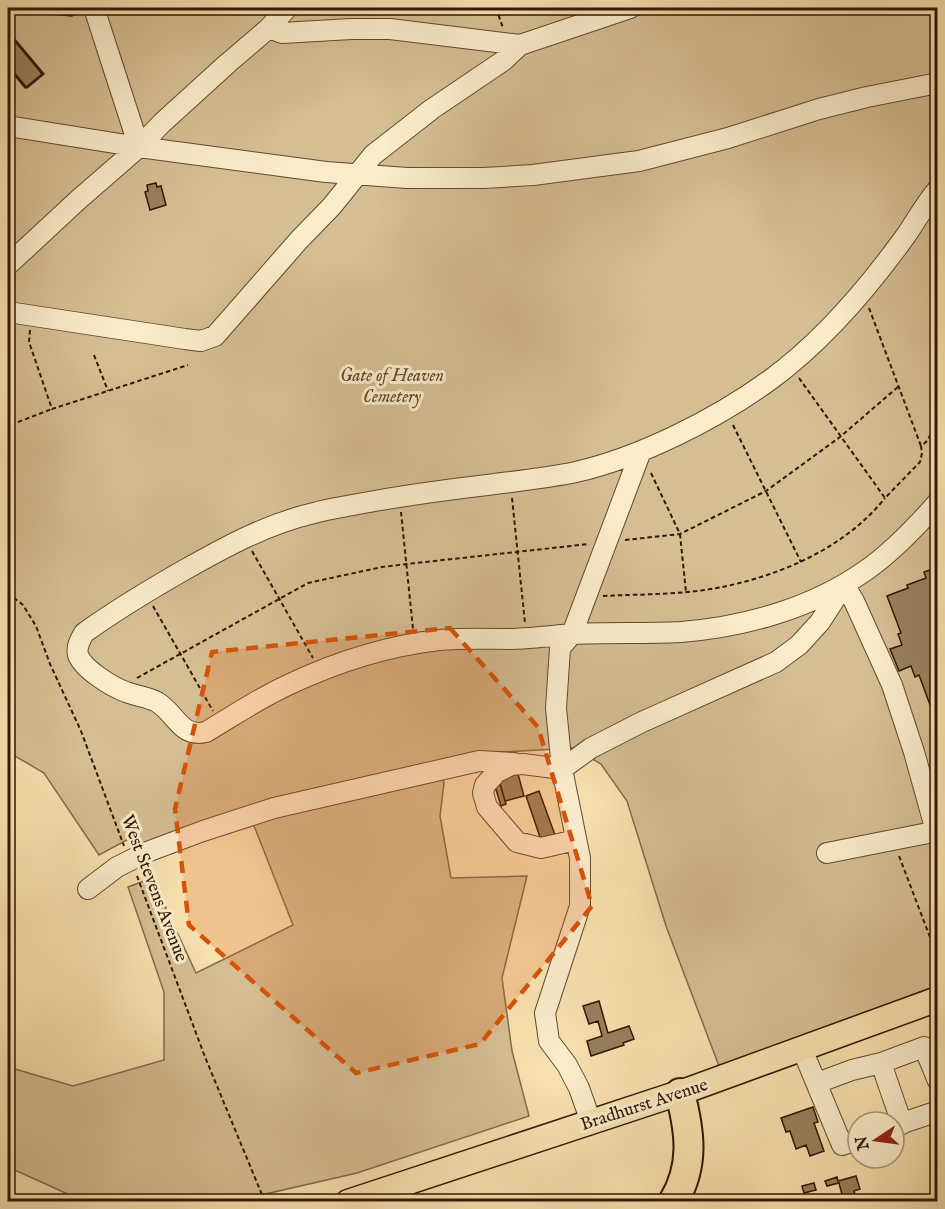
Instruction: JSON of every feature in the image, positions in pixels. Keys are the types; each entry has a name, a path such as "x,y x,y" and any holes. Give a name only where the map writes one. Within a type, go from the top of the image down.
{"highway":[{"path":"674,1202 684,1180 690,1144 680,1093"}],"main road":[{"name":"Bradhurst Avenue","path":"348,1202 680,1093 938,999"}],"lane":[{"path":"94,8 139,147"},
{"path":"8,265 269,28 287,8"},
{"path":"8,312 201,341 215,336 332,206 373,155 432,109 503,61 520,45 630,8"},
{"path":"269,28 282,33 390,29 520,45"},
{"path":"8,126 139,147 357,175 407,178 484,178 533,175 616,165 680,152 819,109 938,83"},
{"path":"938,189 933,219 907,234 845,311 789,365 761,386 685,431 641,451 578,471 551,477 400,497 314,513 274,525 213,554 84,633 79,641 79,657 94,674 125,692 155,701 188,731 206,732 288,685 320,671 366,654 414,644 464,638 526,638 572,633 657,633 716,628 777,614 844,585 867,570 890,551 938,502"},
{"path":"591,1122 579,1088 567,1065 549,1041 545,1013 580,906 580,858 562,769 556,708 560,648 572,633 641,451"},
{"path":"88,889 130,860 203,831 305,800 479,761 562,769 591,748 642,722 776,662 799,645 820,622 844,585"},
{"path":"827,853 937,831 892,685 854,601 844,585"},
{"path":"523,764 511,765 497,772 485,785 483,793 487,807 517,842 541,848 576,840"},
{"path":"816,1083 924,1047 938,1081"},
{"path":"802,1050 842,1145 846,1144"},
{"path":"881,1063 894,1110"},
{"path":"906,1122 938,1111"}],"path":[{"path":"586,596 686,592 721,588 746,582 801,562 856,528 920,462 921,446 863,290"},
{"path":"32,315 29,342 52,410"},
{"path":"94,355 108,391"},
{"path":"18,422 188,365"},
{"path":"789,365 885,498"},
{"path":"119,688 308,583 382,567 680,534 766,491 840,437 899,386"},
{"path":"726,408 801,562"},
{"path":"921,446 938,423"},
{"path":"641,451 680,534 686,592"},
{"path":"511,482 526,638"},
{"path":"400,497 414,644"},
{"path":"244,538 320,671"},
{"name":"West Stevens Avenue","path":"8,592 23,605 36,626 44,650 81,731 205,1057 265,1202"},
{"path":"146,593 220,723"},
{"path":"893,839 938,958"}],"highlighted area":[{"path":"450,628 538,727 592,906 480,1044 356,1073 189,925 175,809 212,652"}],"green space":[{"name":"Gate of Heaven Cemetery","path":"8,8 937,8 937,986 719,1066 666,926 627,801 601,764 574,748 484,753 438,761 444,783 440,816 451,878 527,876 502,978 512,1051 529,1116 357,1173 235,1201 83,1201 8,1167 8,1067 73,1086 164,1060 164,992 128,887 152,878 196,973 293,925 247,808 138,845 134,836 99,855 44,773 15,756 8,760 8,472 12,471 7,439 14,399 8,373"}],"building":[{"path":"8,8 73,8 72,16 14,11 8,24"},
{"path":"10,8 74,8 74,15 16,11 8,27"},
{"path":"8,31 44,74 27,88 8,65"},
{"path":"8,33 42,74 25,88 8,67"},
{"path":"156,183 157,187 161,186 166,205 150,210 145,192 148,191 147,185"},
{"path":"938,567 938,711 933,713 919,675 915,677 911,666 899,671 890,649 902,645 898,634 901,633 887,596 926,578 924,572"},
{"path":"518,774 524,796 505,801 499,780"},
{"path":"499,781 506,804 501,806 494,783"},
{"path":"539,791 555,835 541,840 526,796"},
{"path":"599,1001 608,1033 629,1026 634,1039 623,1043 624,1045 591,1056 587,1041 602,1036 598,1021 589,1024 583,1006"},
{"path":"813,1107 818,1122 814,1123 824,1151 810,1156 806,1145 796,1149 790,1131 786,1132 781,1118"},
{"path":"856,1176 860,1189 854,1191 857,1202 844,1202 839,1183 827,1186 825,1181 837,1177 838,1181"},
{"path":"814,1183 816,1190 804,1193 802,1186"}]}
